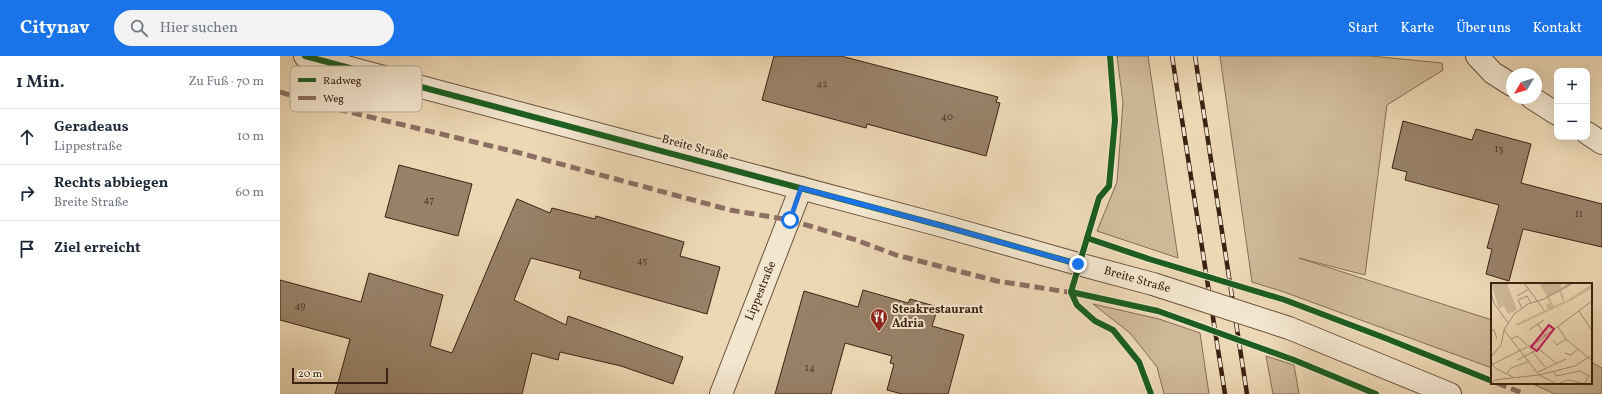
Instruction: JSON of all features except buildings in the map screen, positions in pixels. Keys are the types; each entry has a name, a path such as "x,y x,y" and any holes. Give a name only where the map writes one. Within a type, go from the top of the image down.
{"street":[{"name":"Breite Straße","path":"305,56 343,66"},
{"path":"1477,56 1493,73 1506,81"},
{"name":"Breite Straße","path":"422,87 943,226 1153,284 1289,328 1450,394"},
{"path":"1541,104 1554,112"},
{"path":"1590,135 1602,143"},
{"name":"Lippestraße","path":"720,394 801,188"}],"shaded area":[{"path":"1117,56 1148,56 1178,258 1097,231 1117,182 1123,103"},
{"path":"1220,56 1371,56 1442,63 1443,70 1387,105 1365,275 1299,258 1491,320 1491,368 1284,292 1252,282"},
{"path":"1093,304 1159,319 1200,333 1209,394 1164,394 1157,367 1130,333"},
{"path":"1266,356 1294,365 1299,394 1273,394"},
{"path":"1592,363 1602,368 1602,394 1555,394 1533,384 1592,384"}],"railway":[{"path":"1172,56 1225,394"},
{"path":"1195,56 1247,394"}],"marked path":[{"path":"280,92 290,95"},
{"path":"349,112 516,152 730,210 790,220 856,240 896,255 997,281 1074,293"},
{"path":"1500,384 1525,394"}],"cycle path":[{"path":"305,56 343,66"},
{"path":"1110,56 1115,120 1109,186 1099,198 1071,292 1077,305 1095,321 1113,330 1139,362 1151,394"},
{"path":"422,87 943,226 1078,264"},
{"path":"1087,238 1149,259 1285,300 1491,381"},
{"path":"1071,292 1158,311 1294,360 1376,394"}],"place":[{"name":"Steakrestaurant Adria","path":"879,332"}],"route":[{"path":"790,220 801,188 1078,264"}]}
